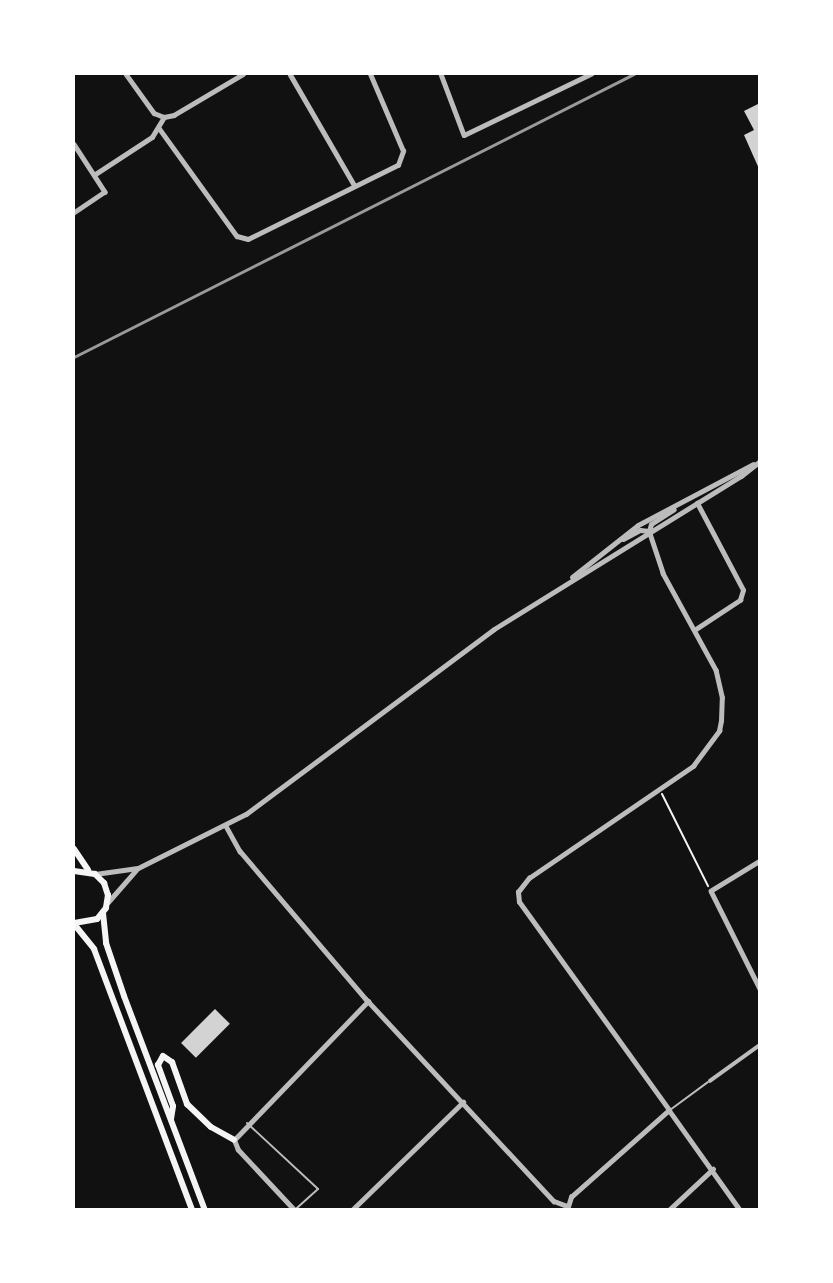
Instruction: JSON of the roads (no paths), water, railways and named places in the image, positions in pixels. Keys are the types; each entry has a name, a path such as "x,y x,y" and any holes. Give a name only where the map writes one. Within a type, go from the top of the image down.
{"main road":[{"path":"74,849 88,870 96,874 107,889 108,902 103,913 89,923 74,924"},
{"path":"74,871 88,870"},
{"path":"103,913 106,943 205,1209"},
{"path":"74,924 94,948 192,1209"},
{"path":"171,1121 173,1106 158,1065 163,1056 172,1062 187,1104 211,1127 234,1140"}],"street":[{"path":"126,74 153,113 164,117 174,115 243,74"},
{"path":"290,74 355,186"},
{"path":"159,128 242,240 398,164 403,151 370,74"},
{"path":"441,74 464,135 591,74"},
{"path":"94,175 152,137 164,117"},
{"path":"74,144 105,192 74,213"},
{"path":"564,583 638,525 759,461"},
{"path":"96,874 138,868 226,826 338,748 483,637 759,461"},
{"path":"697,503 712,485"},
{"path":"696,629 740,600 743,590 697,503"},
{"path":"678,504 651,524 649,531 663,574 696,629 719,683 722,704 720,726 693,766 529,878 518,892 519,902 740,1209"},
{"path":"608,546 640,530 649,531"},
{"path":"226,826 240,851 368,1001 554,1201 567,1208 571,1197 669,1110"},
{"path":"760,861 710,891 760,989"},
{"path":"108,902 138,868"},
{"path":"294,1209 238,1150 234,1140 247,1123 368,1001"},
{"path":"710,1081 760,1045"},
{"path":"352,1209 463,1102"},
{"path":"668,1209 713,1169"}],"lane":[{"path":"669,1110 710,1081"},
{"path":"247,1123 318,1189 294,1209"}],"railway":[{"path":"74,357 634,74"}]}
